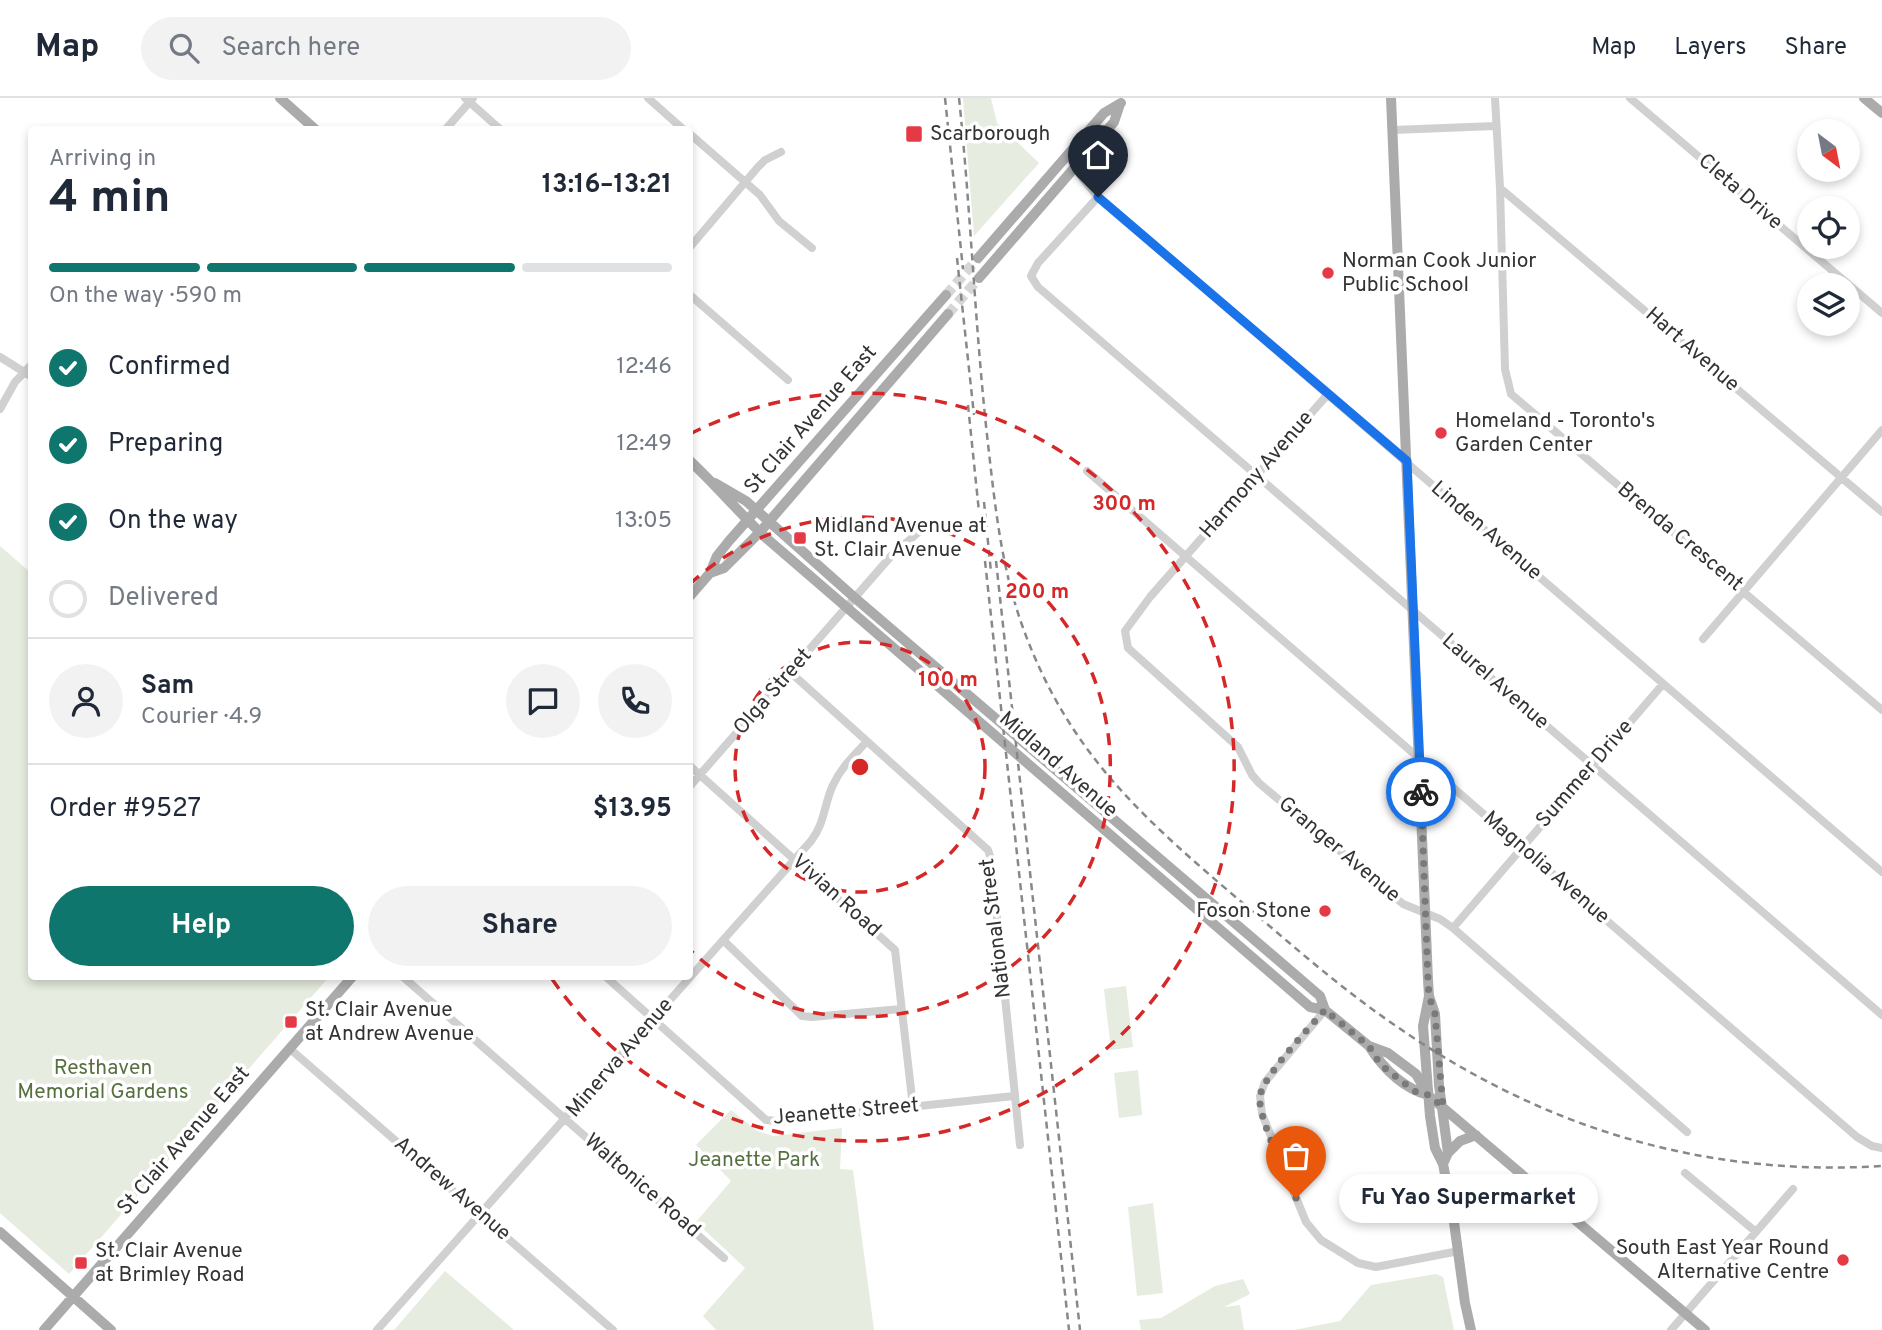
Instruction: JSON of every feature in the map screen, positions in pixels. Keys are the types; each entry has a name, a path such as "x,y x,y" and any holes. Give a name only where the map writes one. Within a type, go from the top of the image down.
{"main road":[{"path":"280,98 312,126"},
{"path":"1391,98 1429,996 1423,1026 1435,1148 1445,1158"},
{"path":"1864,98 1882,113"},
{"path":"978,258 1104,113 1122,101"},
{"path":"979,278 1114,122 1122,101"},
{"name":"St Clair Avenue East","path":"693,593 710,573 717,556 946,295"},
{"name":"St Clair Avenue East","path":"710,573 724,568 760,532 948,314"},
{"name":"Midland Avenue","path":"693,464 748,521 846,608 1310,1007 1325,1010 1369,1046 1388,1053 1416,1074 1428,1095 1705,1330"},
{"name":"Midland Avenue","path":"712,481 746,501 855,598 1320,996 1325,1010"},
{"name":"St Clair Avenue East","path":"44,1330 349,980"},
{"path":"1429,996 1435,1014 1445,1158 1471,1330"},
{"path":"1445,1158 1460,1141 1476,1135"},
{"path":"0,1232 111,1330"}],"street":[{"path":"648,98 680,126"},
{"name":"Brenda Crescent","path":"1495,98 1505,369 1511,394 1882,710"},
{"name":"Cleta Drive","path":"1630,98 1882,313"},
{"path":"448,126 469,99 497,126"},
{"path":"1393,130 1495,126"},
{"path":"693,137 766,201 779,221 812,248"},
{"path":"693,244 765,160 781,152"},
{"name":"Linden Avenue","path":"1067,154 1098,197 1882,872"},
{"name":"Hart Avenue","path":"1500,188 1882,512"},
{"name":"Laurel Avenue","path":"1098,197 1038,263 1032,279 1038,287 1882,1015"},
{"path":"693,298 788,380"},
{"path":"0,358 28,375"},
{"path":"0,409 15,382 28,375"},
{"name":"Harmony Avenue","path":"1186,557 1328,394"},
{"path":"1703,639 1882,430"},
{"name":"Magnolia Avenue","path":"1087,471 1857,1137 1872,1146 1882,1148"},
{"name":"Olga Street","path":"693,783 892,555 928,524"},
{"name":"Granger Avenue","path":"1186,557 1130,622 1125,631 1128,648 1238,747 1259,783 1403,905 1453,928 1687,1132"},
{"name":"National Street","path":"790,672 988,850 1020,1144"},
{"name":"Summer Drive","path":"1453,928 1663,684"},
{"name":"Minerva Avenue","path":"693,974 822,825 833,785 841,769 867,741"},
{"name":"Vivian Road","path":"693,768 895,950 913,1107"},
{"path":"723,940 802,1016 901,1009"},
{"name":"Waltonice Road","path":"407,980 724,1258"},
{"name":"Jeanette Street","path":"609,980 763,1119 777,1121 1014,1096"},
{"name":"Minerva Avenue","path":"377,1330 688,980"},
{"path":"1325,1010 1266,1080 1259,1099 1261,1113 1307,1224 1321,1240 1358,1263 1371,1267 1385,1267 1459,1251"},
{"name":"Andrew Avenue","path":"289,1048 613,1330"},
{"path":"1685,1173 1756,1232"},
{"path":"1671,1330 1793,1189"}],"green space":[{"path":"963,98 991,98 997,123 1039,163 974,236"},
{"name":"Resthaven Memorial Gardens","path":"0,546 28,570 28,980 326,980 69,1274 0,1213"},
{"path":"1126,986 1133,1047 1111,1050 1104,989"},
{"path":"1138,1070 1142,1115 1119,1118 1114,1073"},
{"name":"Jeanette Park","path":"731,1110 757,1131 773,1136 842,1128 840,1169 853,1170 874,1330 716,1330 703,1316 745,1268 696,1222 731,1181 696,1145"},
{"path":"1153,1203 1163,1293 1137,1296 1128,1207"},
{"path":"445,1271 514,1330 394,1330"},
{"path":"1436,1274 1443,1277 1454,1330 1294,1330 1340,1321 1371,1285"},
{"path":"1243,1279 1250,1294 1224,1307 1240,1305 1244,1330 1141,1330 1139,1320 1161,1318 1215,1286"}],"tunnel":[{"path":"946,295 978,258"},
{"path":"948,314 979,278"}],"railway":[{"path":"945,98 963,269"},
{"path":"959,98 984,401 996,513 1004,558 1022,625 1041,671 1062,711 1113,782 1174,844 1338,983 1396,1026 1452,1062 1509,1092 1567,1118 1627,1138 1688,1153 1751,1163 1816,1167 1882,1166"},
{"path":"957,258 974,415"},
{"path":"968,405 979,512"},
{"path":"984,502 991,572"},
{"path":"985,561 1069,1330"},
{"path":"996,561 1080,1330"}],"way so far":[{"path":"1296,1198 1261,1113 1260,1096 1266,1080 1325,1010 1369,1046 1380,1064 1416,1092 1428,1095 1443,1107 1435,1014 1429,996 1421,792"}],"place":[{"name":"Scarborough","path":"914,134"},
{"name":"Norman Cook Junior Public School","path":"1328,273"},
{"name":"Homeland - Toronto's Garden Center","path":"1441,433"},
{"name":"Midland Avenue at St. Clair Avenue","path":"800,538"},
{"name":"Foson Stone","path":"1325,911"},
{"name":"St. Clair Avenue at Andrew Avenue","path":"291,1022"},
{"name":"Fu Yao Supermarket","path":"1296,1198"},
{"name":"South East Year Round Alternative Centre","path":"1843,1260"},
{"name":"St. Clair Avenue at Brimley Road","path":"81,1263"}],"route":[{"path":"1098,197 1407,461 1421,792"}]}
